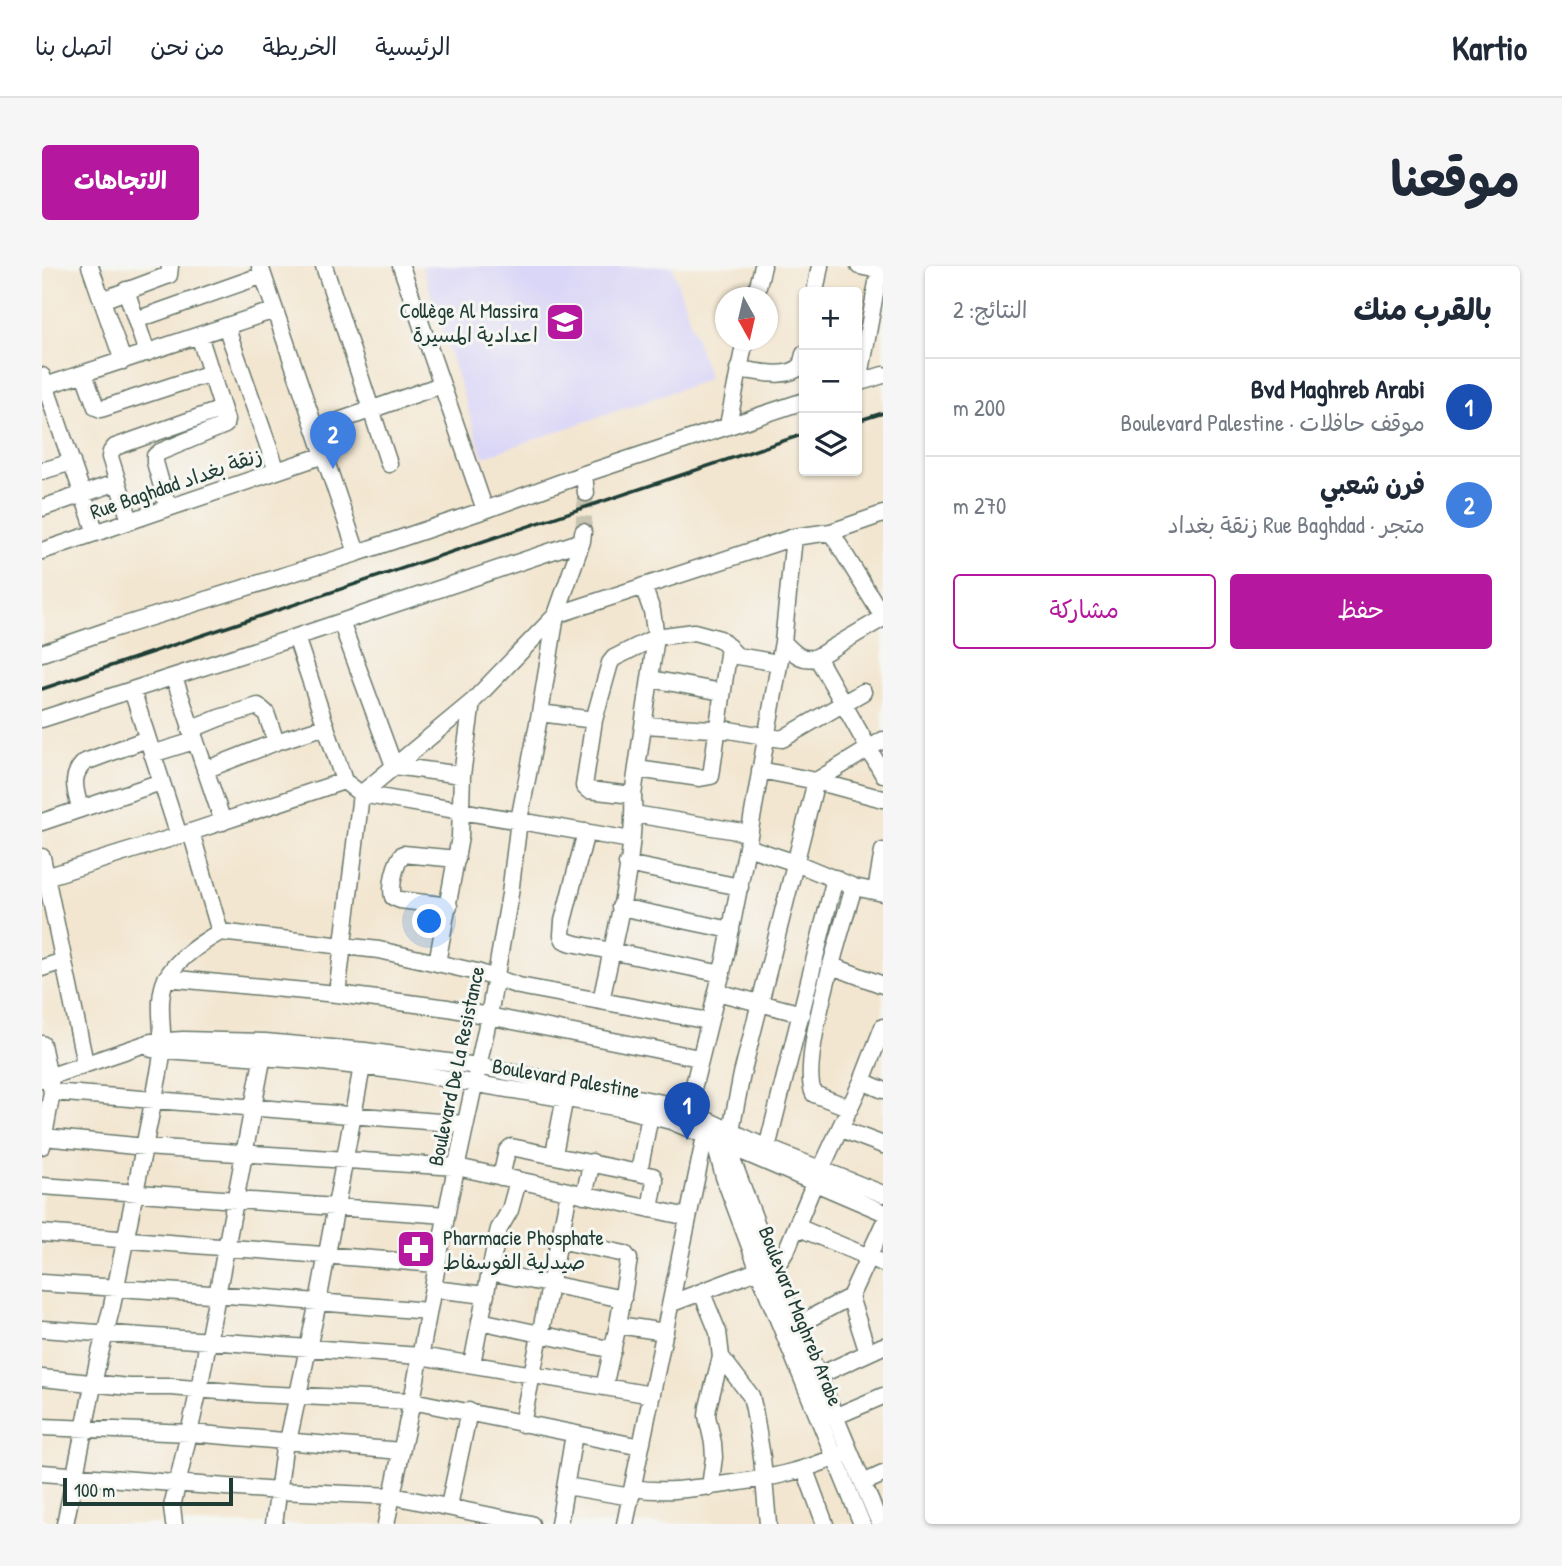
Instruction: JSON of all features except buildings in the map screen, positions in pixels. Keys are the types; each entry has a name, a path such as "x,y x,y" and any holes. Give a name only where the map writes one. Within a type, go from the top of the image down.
{"street":[{"path":"90,266 123,361"},
{"path":"324,266 388,464"},
{"path":"401,266 485,510"},
{"path":"758,287 763,266"},
{"path":"816,287 820,266"},
{"path":"859,266 881,269 862,364"},
{"path":"102,300 170,270 178,305"},
{"path":"136,320 262,271 357,553"},
{"path":"126,290 147,353"},
{"path":"96,533 44,381 84,373 275,310"},
{"path":"226,326 277,471"},
{"path":"169,508 155,456 223,428 226,419 199,335"},
{"path":"866,344 883,339"},
{"path":"728,425 743,350"},
{"path":"738,369 769,373 792,372 799,367"},
{"path":"42,653 357,553 799,402 792,372"},
{"path":"84,373 96,407 101,409 211,373"},
{"path":"862,382 883,375"},
{"path":"316,429 441,385"},
{"path":"131,521 110,457 111,452 116,447 222,409"},
{"name":"Rue Baghdad زنقة بغداد","path":"42,551 324,455"},
{"path":"42,471 72,463"},
{"path":"583,474 586,493"},
{"path":"42,508 118,482"},
{"path":"556,615 794,537 831,532 883,514"},
{"path":"783,642 797,657 817,657 883,618 831,532"},
{"path":"42,719 296,638 583,536 556,615 472,702 361,794 337,994"},
{"path":"688,1109 722,974 740,887 783,642 794,537"},
{"path":"601,1001 631,840 633,795 656,637 652,611 643,586"},
{"name":"Boulevard De La Resistance","path":"386,1524 412,1401 436,1264 489,1016 519,820 556,615"},
{"path":"341,622 394,766"},
{"path":"633,795 588,790 584,786 594,720 610,663 618,654 656,637 694,632 713,636 737,656 778,663"},
{"path":"296,638 344,781 361,794 631,840"},
{"path":"637,769 707,778 712,772 729,647"},
{"path":"817,657 845,703 876,744 883,774"},
{"path":"174,677 223,822"},
{"path":"651,680 722,692"},
{"path":"132,690 161,782 185,834 220,932"},
{"path":"644,725 716,729 779,739 863,691"},
{"path":"438,963 457,859 462,811 462,775 472,702"},
{"path":"80,809 74,784 77,769 85,762 192,735 219,718 258,706 266,713 276,742"},
{"path":"540,713 594,720"},
{"path":"205,770 326,726"},
{"path":"625,1524 688,1217 742,1074 816,781 876,744"},
{"path":"394,766 462,775"},
{"path":"760,770 816,781 883,799"},
{"path":"46,877 344,781"},
{"path":"42,822 161,782"},
{"path":"634,814 748,840 854,887 880,892 883,850"},
{"path":"586,832 562,935 564,940 722,974"},
{"path":"449,905 400,900 393,897 391,891 398,859 403,854 457,859"},
{"path":"42,857 85,1063"},
{"path":"627,864 740,887"},
{"path":"767,1148 835,878"},
{"path":"850,1108 818,1096 811,1090 810,1074 818,1019 854,887"},
{"path":"620,907 731,930"},
{"path":"65,1524 145,1147 162,1045 162,999 175,975 202,943 220,932 379,950 530,988 709,1021"},
{"path":"42,968 63,961"},
{"path":"832,966 883,985"},
{"path":"175,975 337,994 489,1016 699,1058"},
{"path":"717,992 802,1014"},
{"path":"672,1303 765,1268 785,1254 883,1028"},
{"path":"42,1044 48,1083 43,1142 457,1167 688,1217"},
{"name":"Boulevard Palestine","path":"48,1083 85,1063 139,1047 162,1045 478,1066 688,1109 718,1133 817,1177 883,1194"},
{"path":"174,1524 171,1513 199,1389 264,1050"},
{"path":"274,1524 287,1441 318,1302 363,1059"},
{"name":"Boulevard Palestine","path":"363,1059 474,1083 565,1097 718,1133 767,1148 883,1212"},
{"path":"862,1081 883,1090"},
{"path":"48,1083 153,1099 351,1117 466,1124"},
{"path":"554,1154 565,1097"},
{"path":"639,1172 650,1115"},
{"path":"841,1129 883,1146"},
{"name":"Boulevard Maghreb Arabe","path":"718,1133 724,1177 812,1379 841,1455 862,1524"},
{"path":"501,1177 507,1151 511,1147 639,1172 655,1178 650,1209"},
{"path":"522,1424 559,1240 576,1193 592,1162"},
{"path":"472,1364 499,1229 510,1210 518,1181"},
{"path":"42,1186 446,1215"},
{"path":"797,1325 850,1297 876,1260 883,1225"},
{"path":"797,1227 876,1260"},
{"path":"42,1233 436,1264"},
{"path":"559,1240 627,1256 630,1263 604,1387"},
{"name":"Boulevard Maghreb Arabe","path":"765,1268 797,1325 812,1379 834,1417 841,1455 863,1483 880,1524"},
{"path":"490,1272 550,1282 623,1299"},
{"path":"42,1283 428,1311"},
{"path":"433,1289 485,1295"},
{"path":"702,1293 718,1332 721,1357 707,1416 714,1457 710,1487"},
{"path":"850,1297 868,1353"},
{"path":"480,1321 613,1350"},
{"path":"618,1325 665,1332"},
{"path":"42,1329 420,1356 652,1395"},
{"path":"812,1379 883,1346"},
{"path":"721,1357 751,1396 768,1524"},
{"path":"42,1378 93,1385 412,1401 641,1447"},
{"path":"834,1417 883,1396"},
{"path":"449,1506 469,1411"},
{"path":"42,1427 190,1433 401,1451"},
{"path":"559,1524 574,1434"},
{"path":"566,1486 632,1492 710,1487 805,1470 841,1455"},
{"path":"805,1470 825,1524"},
{"path":"42,1473 393,1496 527,1524"},
{"path":"863,1483 883,1474"}],"shaded area":[{"name":"Collège Al Massira اعدادية المسيرة","path":"422,266 672,266 709,379 483,457"}],"tunnel":[{"path":"583,532 586,493"}],"railway":[{"path":"862,419 883,413"},
{"path":"42,689 799,436"}],"place":[{"name":"Collège Al Massira اعدادية المسيرة","path":"565,322"},
{"name":"فرن شعبي","path":"333,469"},
{"name":"Bvd Maghreb Arabi","path":"687,1140"},
{"name":"Pharmacie Phosphate صيدلية الفوسفاط","path":"416,1249"}]}
